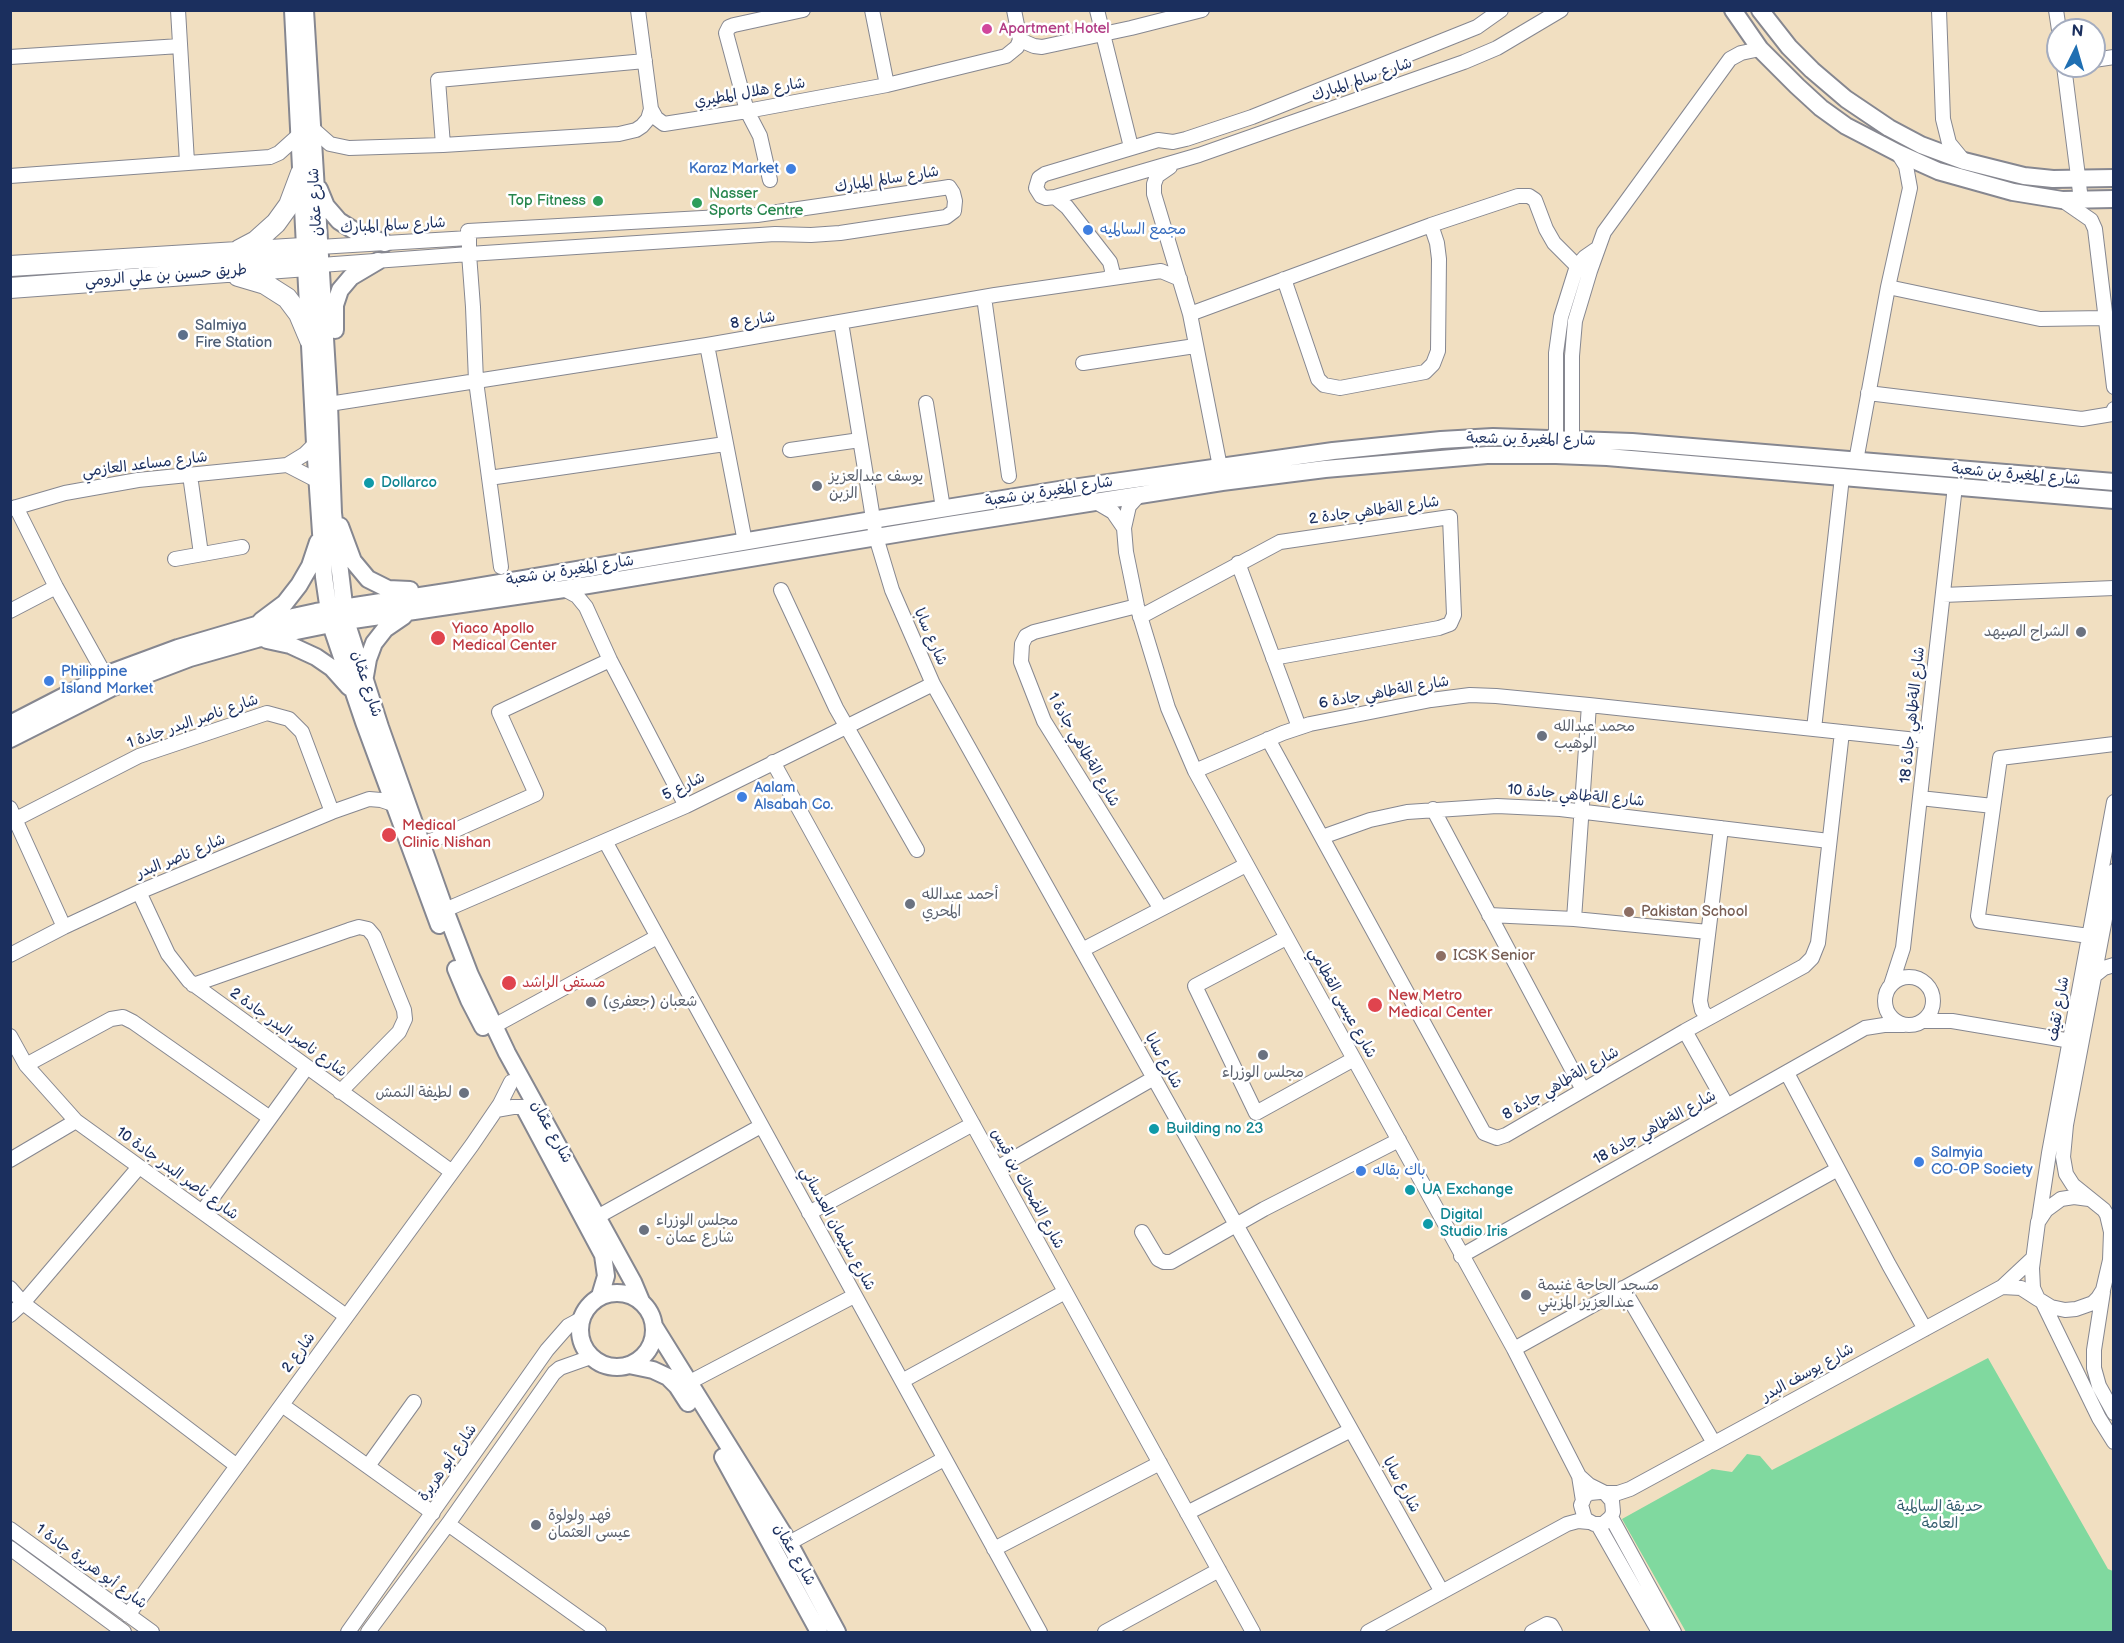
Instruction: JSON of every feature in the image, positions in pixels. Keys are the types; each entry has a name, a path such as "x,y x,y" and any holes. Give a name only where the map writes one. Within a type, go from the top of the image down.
{"highway":[{"path":"234,252 256,241 276,223 308,175"},
{"name":"طريق حسين بن علي الرومي","path":"10,266 234,252 312,256"},
{"name":"طريق حسين بن علي الرومي","path":"10,288 221,272 312,256"},
{"path":"138,258 140,278"},
{"path":"221,272 258,281 282,294 299,314 310,339"}],"main road":[{"name":"شارع عمّان","path":"292,10 306,132"},
{"name":"شارع عمّان","path":"305,10 306,132 312,256 310,339 324,577 359,686 384,779 469,1000 603,1255 606,1276 600,1296"},
{"path":"1733,10 1760,48 1821,108 1846,126 1898,153 1938,171 2013,192 2062,200 2114,199"},
{"path":"1760,10 1789,47 1846,99 1889,128 1921,145 1964,161 2024,176 2053,179 2114,178"},
{"path":"308,175 326,206 339,221 358,233 390,242"},
{"name":"شارع عمّان","path":"312,256 329,404 337,616"},
{"path":"326,364 335,349 335,305 340,290 351,277 378,261"},
{"name":"شارع المغيرة بن شعبة","path":"10,724 105,675 178,648 453,591 943,508 1221,475 1564,447 1678,444 2114,482"},
{"name":"شارع المغيرة بن شعبة","path":"1564,447 1842,477 2114,500"},
{"name":"شارع المغيرة بن شعبة","path":"337,616 408,614 1139,495 1221,475"},
{"path":"333,513 353,561 362,574 374,583 396,590 453,591"},
{"path":"321,529 310,566 299,585 257,632 316,657 359,686 374,643 385,629 408,614"},
{"name":"شارع المغيرة بن شعبة","path":"10,739 111,688 257,632"},
{"name":"شارع عمّان","path":"359,686 422,845 470,975 494,1026 633,1282 641,1301"},
{"path":"617,1293 625,1293 641,1301 647,1308 654,1326 654,1335 648,1350 636,1362 629,1365 613,1367 597,1362 582,1343 580,1335 581,1318 588,1306 600,1296 617,1293"},
{"name":"شارع عمّان","path":"654,1326 789,1543 837,1632"},
{"name":"شارع عمّان","path":"629,1365 653,1370 668,1377 677,1386 725,1460 819,1632"}],"street":[{"path":"178,10 187,162"},
{"path":"10,176 270,157 279,153 306,132 338,147 349,148 443,145 619,134 636,130 648,119 651,109 638,10"},
{"path":"770,180 760,136 747,111 726,36 727,29 734,25 803,10"},
{"path":"872,10 887,85"},
{"path":"1014,10 1020,40 1042,47 1102,35 1202,10"},
{"path":"1097,10 1131,147"},
{"path":"1477,27 1485,10"},
{"name":"شارع سالم المبارك","path":"1501,10 1477,27 1252,117 1197,136 1173,142 1158,140 1041,175 1036,182 1038,193 1046,198 1054,197 1182,160 1464,62 1497,48 1561,10"},
{"path":"1921,145 1934,139 1942,127 1939,10"},
{"name":"شارع هلال المطيري","path":"651,109 660,123 668,124 887,85 1005,56 1017,47 1020,40"},
{"path":"10,57 180,46"},
{"path":"1564,447 1573,339 1580,304 1604,232 1730,59 1741,53 1760,48"},
{"path":"443,145 438,80 645,61"},
{"path":"2065,78 2081,200"},
{"path":"1942,119 1949,143 1964,161"},
{"path":"1856,461 1888,287 1910,188 1909,173 1898,153"},
{"path":"1182,160 1157,176 1154,194 1190,314 1221,475"},
{"path":"1910,188 1924,174 1938,171"},
{"name":"شارع سالم المبارك","path":"949,187 956,201 954,211 946,217 840,233 776,234 378,261 312,256 390,242 469,237 468,231 757,215 949,187"},
{"path":"1190,314 1518,195 1529,196 1537,203 1546,229 1554,243 1577,266"},
{"path":"1054,197 1067,207 1110,262 1113,270 1112,278"},
{"path":"2062,200 2091,220 2094,225 2113,379"},
{"path":"1284,279 1318,379 1324,385 1340,388 1425,372 1433,364 1438,351 1439,259 1431,225"},
{"path":"469,237 476,381 501,567"},
{"path":"390,242 391,256 399,259"},
{"path":"1564,447 1556,353 1558,335 1565,299 1577,266 1598,248"},
{"name":"شارع 8","path":"329,404 707,345 984,297 1112,278 1161,271 1180,279"},
{"path":"1888,287 2040,319 2105,318"},
{"path":"984,297 1009,476"},
{"path":"840,322 876,537"},
{"path":"707,345 745,542"},
{"path":"1083,363 1195,346"},
{"path":"1868,393 2082,419 2112,414 2114,409"},
{"path":"926,403 943,508"},
{"path":"790,450 860,440"},
{"name":"شارع مساعد العازمي","path":"13,508 65,493 138,480 286,465 305,454 315,444"},
{"path":"489,478 725,444"},
{"path":"286,465 318,481"},
{"path":"190,475 201,554"},
{"path":"1814,729 1842,477"},
{"name":"شارع الةطاهي جادة 18","path":"1865,1028 1888,991 1903,948 1955,486"},
{"name":"شارع عيسى القطامي","path":"1139,495 1129,506 1124,528 1126,552 1138,612 1168,708 1195,771 1514,1349 1579,1476 1582,1503"},
{"path":"1096,502 1113,512 1124,528"},
{"path":"13,508 105,675"},
{"name":"شارع الةطاهي جادة 2","path":"1138,612 1287,540 1450,517 1454,615 1450,624 1439,628 1273,658"},
{"name":"شارع سابا","path":"876,537 892,590 933,684 1442,1592"},
{"path":"175,559 242,547"},
{"path":"1238,563 1299,727"},
{"path":"586,607 591,593 602,582"},
{"path":"10,611 56,587"},
{"path":"1943,595 2114,588"},
{"path":"564,589 577,596 586,607 610,660 686,806"},
{"path":"781,590 816,668 917,850"},
{"name":"شارع الةطاهي جادة 1","path":"1138,612 1034,632 1026,636 1022,644 1021,662 1044,721 1161,909"},
{"path":"422,845 536,794 499,712 610,660"},
{"name":"شارع 5","path":"445,910 686,806 933,684"},
{"name":"شارع الةطاهي جادة 6","path":"1195,771 1299,727 1457,696 1496,696 1926,741"},
{"path":"1574,919 1589,705"},
{"name":"شارع ناصر البدر جادة 1","path":"13,814 139,756 267,712 289,719 302,732 332,812"},
{"name":"شارع الةطاهي جادة 8","path":"1268,739 1484,1133 1492,1137 1502,1137 1685,1030 1804,966 1812,958 1818,943 1842,732"},
{"path":"2089,936 1978,919 2000,758 2114,744"},
{"name":"شارع الضحاك بن قيس","path":"773,762 1254,1632"},
{"path":"369,799 384,779"},
{"path":"1920,798 1993,806"},
{"path":"369,799 393,804"},
{"name":"شارع ناصر البدر","path":"10,955 139,892 332,812 369,799"},
{"name":"شارع ثقيف","path":"2038,1222 2114,802"},
{"name":"شارع الةطاهي جادة 10","path":"1322,837 1382,817 1433,809 1518,806 1581,811 1829,841"},
{"path":"1433,809 1583,1090"},
{"path":"13,814 64,927"},
{"path":"1708,1018 1702,1010 1700,1001 1721,828"},
{"name":"شارع سليمان العدساني","path":"605,841 994,1549 1037,1632"},
{"path":"1082,950 1246,865"},
{"name":"شارع ثقيف","path":"2089,1198 2078,1191 2069,1180 2063,1157 2066,1125 2094,976 2110,911 2114,871"},
{"name":"شارع ناصر البدر جادة 2","path":"139,892 168,954 180,972 193,985 452,1172"},
{"path":"1489,915 1574,919 1708,932"},
{"path":"193,985 353,928 368,929 375,936 404,1010 405,1019 399,1032 340,1092"},
{"path":"494,1026 657,937"},
{"path":"1286,938 1195,986 1256,1113 1354,1059"},
{"path":"1903,948 1910,964 1919,979 1929,988 1941,1012 1952,1021"},
{"path":"2094,976 2104,968 2114,965"},
{"path":"1919,979 1901,978 1888,991 1885,1003 1889,1014 1898,1023 1911,1025 1922,1022 1952,1021 2071,1041"},
{"path":"1922,1022 1931,1012 1933,1000"},
{"path":"26,1065 111,1019 123,1017 134,1022 270,1118"},
{"name":"شارع الةطاهي جادة 18","path":"1461,1256 1865,1028 1904,1025"},
{"path":"1685,1030 1727,1106"},
{"name":"شارع ناصر البدر جادة 10","path":"10,1036 26,1065 76,1121 346,1316"},
{"path":"202,1212 307,1067"},
{"path":"1787,1072 1925,1329"},
{"path":"997,1168 1154,1078"},
{"name":"شارع 2","path":"128,1615 452,1172 496,1110 511,1082"},
{"path":"496,1110 524,1107"},
{"path":"10,1160 76,1121"},
{"path":"809,1213 973,1124"},
{"path":"597,1217 761,1126"},
{"path":"1142,1232 1158,1259 1167,1263 1174,1261 1264,1209 1399,1140"},
{"path":"10,1315 23,1303 139,1167"},
{"path":"1514,1349 1838,1169"},
{"path":"2114,1413 2099,1386 2094,1368 2094,1350 2112,1242 2109,1211 2089,1198 2061,1199 2046,1210 2038,1222 2032,1280 2099,1418 2114,1442"},
{"name":"شارع يوسف البدر","path":"1602,1492 1618,1493 1630,1489 1925,1329 2002,1287 2033,1258"},
{"path":"2002,1287 2021,1288 2058,1309 2076,1309 2093,1303 2103,1290"},
{"path":"10,1288 23,1303 237,1466"},
{"path":"1623,1288 1714,1443"},
{"path":"902,1382 1065,1292"},
{"path":"688,1383 854,1296"},
{"name":"شارع أبو هريرة","path":"348,1632 548,1350 568,1326 581,1318"},
{"path":"368,1632 448,1524 554,1373 561,1368 591,1357"},
{"path":"368,1466 414,1402"},
{"path":"282,1405 433,1513"},
{"path":"1187,1513 1351,1430"},
{"path":"789,1543 944,1459"},
{"path":"994,1549 1160,1463"},
{"name":"شارع عيسى القطامي","path":"1579,1476 1602,1492"},
{"name":"شارع يوسف البدر","path":"1612,1515 1620,1499 1630,1489"},
{"path":"1567,1524 1576,1515 1590,1493 1602,1492 1612,1501 1612,1515 1674,1632"},
{"path":"1582,1503 1582,1515 1594,1524 1659,1632"},
{"path":"1368,1632 1567,1524 1578,1521 1603,1524 1612,1515"},
{"path":"448,1524 594,1631"},
{"name":"شارع أبو هريرة جادة 1","path":"10,1528 152,1632"},
{"path":"10,1548 124,1632"},
{"path":"1105,1632 1219,1570"},
{"path":"1532,1632 1549,1624 1555,1632"}],"green space":[{"name":"حديقة السالمية العامة","path":"1988,1358 2108,1569 2113,1571 2113,1632 1686,1632 1622,1519 1712,1469 1732,1472 1747,1454 1760,1456 1772,1470"}],"place":[{"name":"Apartment Hotel","path":"987,29"},
{"name":"Karaz Market","path":"791,169"},
{"name":"Top Fitness","path":"598,201"},
{"name":"Nasser Sports Centre","path":"697,203"},
{"name":"مجمع السالميه","path":"1088,230"},
{"name":"Salmiya Fire Station","path":"183,335"},
{"name":"Dollarco","path":"369,483"},
{"name":"يوسف عبدالعزيز الزبن","path":"817,486"},
{"name":"الشراح الصيهد","path":"2081,632"},
{"name":"Yiaco Apollo Medical Center","path":"438,638"},
{"name":"Philippine Island Market","path":"49,681"},
{"name":"محمد عبدالله الوهيب","path":"1542,736"},
{"name":"Aalam Alsabah Co.","path":"742,797"},
{"name":"Medical Clinic Nishan","path":"389,835"},
{"name":"أحمد عبدالله المحري","path":"910,904"},
{"name":"Pakistan School","path":"1629,912"},
{"name":"ICSK Senior","path":"1441,956"},
{"name":"مستفى الراشد","path":"509,983"},
{"name":"شعبان (جعفري)","path":"591,1002"},
{"name":"New Metro Medical Center","path":"1375,1005"},
{"name":"مجلس الوزراء","path":"1263,1055"},
{"name":"لطيفة النمش","path":"464,1093"},
{"name":"Building no 23","path":"1154,1129"},
{"name":"Salmyia CO-OP Society","path":"1919,1162"},
{"name":"باك بقاله","path":"1361,1171"},
{"name":"UA Exchange","path":"1410,1190"},
{"name":"Digital Studio Iris","path":"1428,1224"},
{"name":"مجلس الوزراء - شارع عمان","path":"644,1230"},
{"name":"مسجد الحاجة غنيمة عبدالعزيز المزيني","path":"1526,1295"},
{"name":"فهد ولولوة عيسى العثمان","path":"536,1525"}]}
